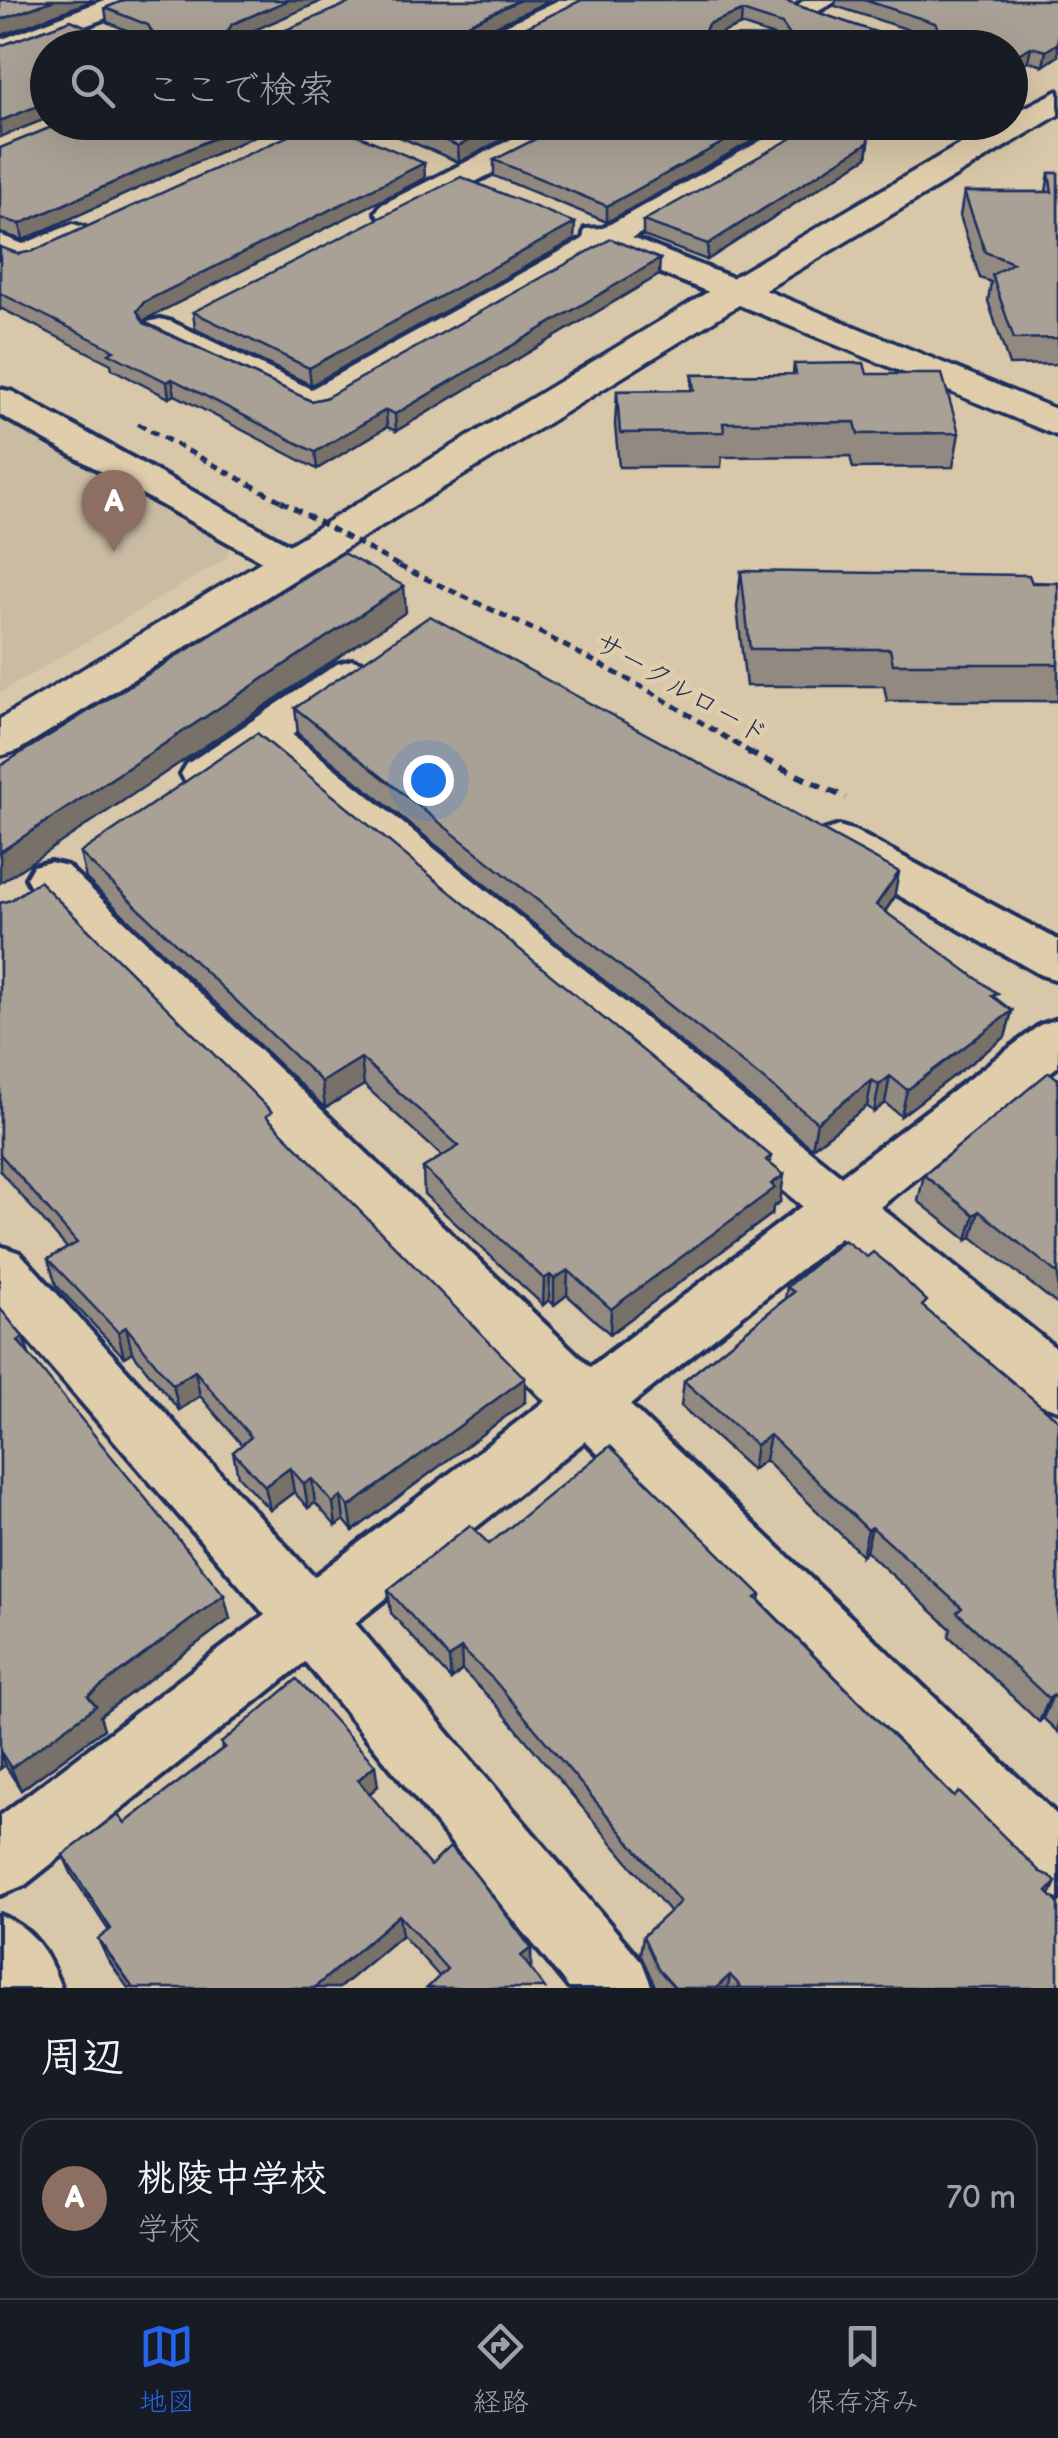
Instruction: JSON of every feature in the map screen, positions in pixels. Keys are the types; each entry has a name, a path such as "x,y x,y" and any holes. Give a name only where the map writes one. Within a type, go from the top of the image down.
{"street":[{"path":"53,30 128,0"},
{"path":"518,30 581,0"},
{"path":"774,0 823,10"},
{"path":"74,22 95,30"},
{"path":"0,50 30,39"},
{"path":"1041,91 1058,92"},
{"path":"370,223 533,140"},
{"path":"195,312 160,329 312,404 610,242 787,140"},
{"path":"0,740 736,292 967,140"},
{"path":"425,164 492,192"},
{"path":"0,245 23,256 93,225"},
{"path":"576,227 1058,424"},
{"path":"0,400 290,562"},
{"path":"165,800 384,651"},
{"path":"264,734 1058,1385"},
{"path":"796,819 1058,962"},
{"path":"50,878 1058,1864"},
{"path":"0,1860 838,1206 1055,1045"},
{"path":"0,1269 311,1620 616,1988"},
{"path":"0,1950 25,1988"}],"path":[{"name":"サークルロード","path":"281,501 399,566 542,632 744,750 863,806"}],"shaded area":[{"path":"0,418 229,546 227,558 0,693"}],"building":[{"path":"0,0 54,0 0,20"},
{"path":"125,0 289,0 232,24 228,30 151,30 148,25 105,8"},
{"path":"356,0 520,0 468,24 466,30 286,30"},
{"path":"582,0 781,0 869,30 786,30 782,24 742,11 708,24 706,30 520,30"},
{"path":"864,0 1058,0 1058,43 1046,51 1028,49 1028,30 939,30 935,23"},
{"path":"71,20 93,30 44,30"},
{"path":"30,35 30,109 0,121 0,46"},
{"path":"30,136 30,140 209,140 20,224 0,218 0,148"},
{"path":"279,140 370,140 424,163 144,302 137,311 144,323 311,401 325,398 611,239 660,259 395,414 386,410 315,452 172,379 167,382 109,353 114,350 0,293 0,247 19,254"},
{"path":"444,140 470,140 458,146"},
{"path":"533,140 727,140 607,206 494,160"},
{"path":"789,140 868,140 708,244 643,221"},
{"path":"1049,173 1058,173 1058,338 1014,339 992,275 1013,263 985,252 964,192 1052,192"},
{"path":"461,177 575,223 309,368 193,312"},
{"path":"864,363 867,374 942,374 959,433 858,434 855,422 723,423 724,432 620,433 617,391 694,390 692,375 796,374 794,364"},
{"path":"343,553 404,586 0,852 0,766"},
{"path":"741,571 1029,575 1032,583 1058,583 1058,664 893,664 890,649 750,649"},
{"path":"430,616 899,872 876,905 998,994 992,996 1012,1011 907,1090 890,1076 879,1085 872,1080 817,1122 295,708"},
{"path":"257,733 771,1156 766,1160 784,1175 771,1184 775,1188 611,1309 568,1270 554,1279 550,1275 544,1279 423,1168 459,1146 361,1058 322,1082 80,853"},
{"path":"39,881 272,1112 266,1116 525,1378 349,1507 341,1496 333,1503 312,1479 304,1484 290,1468 265,1486 233,1452 251,1437 195,1371 173,1385 126,1327 118,1332 48,1259 77,1243 0,1154 0,903"},
{"path":"1049,1072 1058,1079 1058,1274 979,1211 974,1215 924,1175"},
{"path":"844,1240 867,1257 873,1252 888,1264 927,1301 922,1306 1058,1420 1058,1700 1053,1695 1049,1699 957,1612 962,1608 872,1527 868,1530 770,1435 756,1445 684,1381 794,1292 787,1287"},
{"path":"0,1308 23,1337 18,1341 224,1595 88,1696 96,1706 11,1768 0,1751"},
{"path":"610,1446 761,1595 756,1598 954,1797 959,1792 1040,1872 1056,1882 1047,1892 1058,1903 1058,1988 742,1988 730,1975 716,1988 675,1988 658,1969 643,1936 680,1902 494,1680 461,1648 449,1658 388,1590 470,1525 489,1544"},
{"path":"297,1679 375,1765 358,1780 430,1866 450,1847 473,1871 531,1948 521,1956 545,1988 427,1988 447,1969 399,1915 314,1988 133,1988 98,1939 111,1929 63,1855 118,1814 125,1823 225,1747 221,1743"}],"place":[{"name":"桃陵中学校","path":"114,552"}]}
